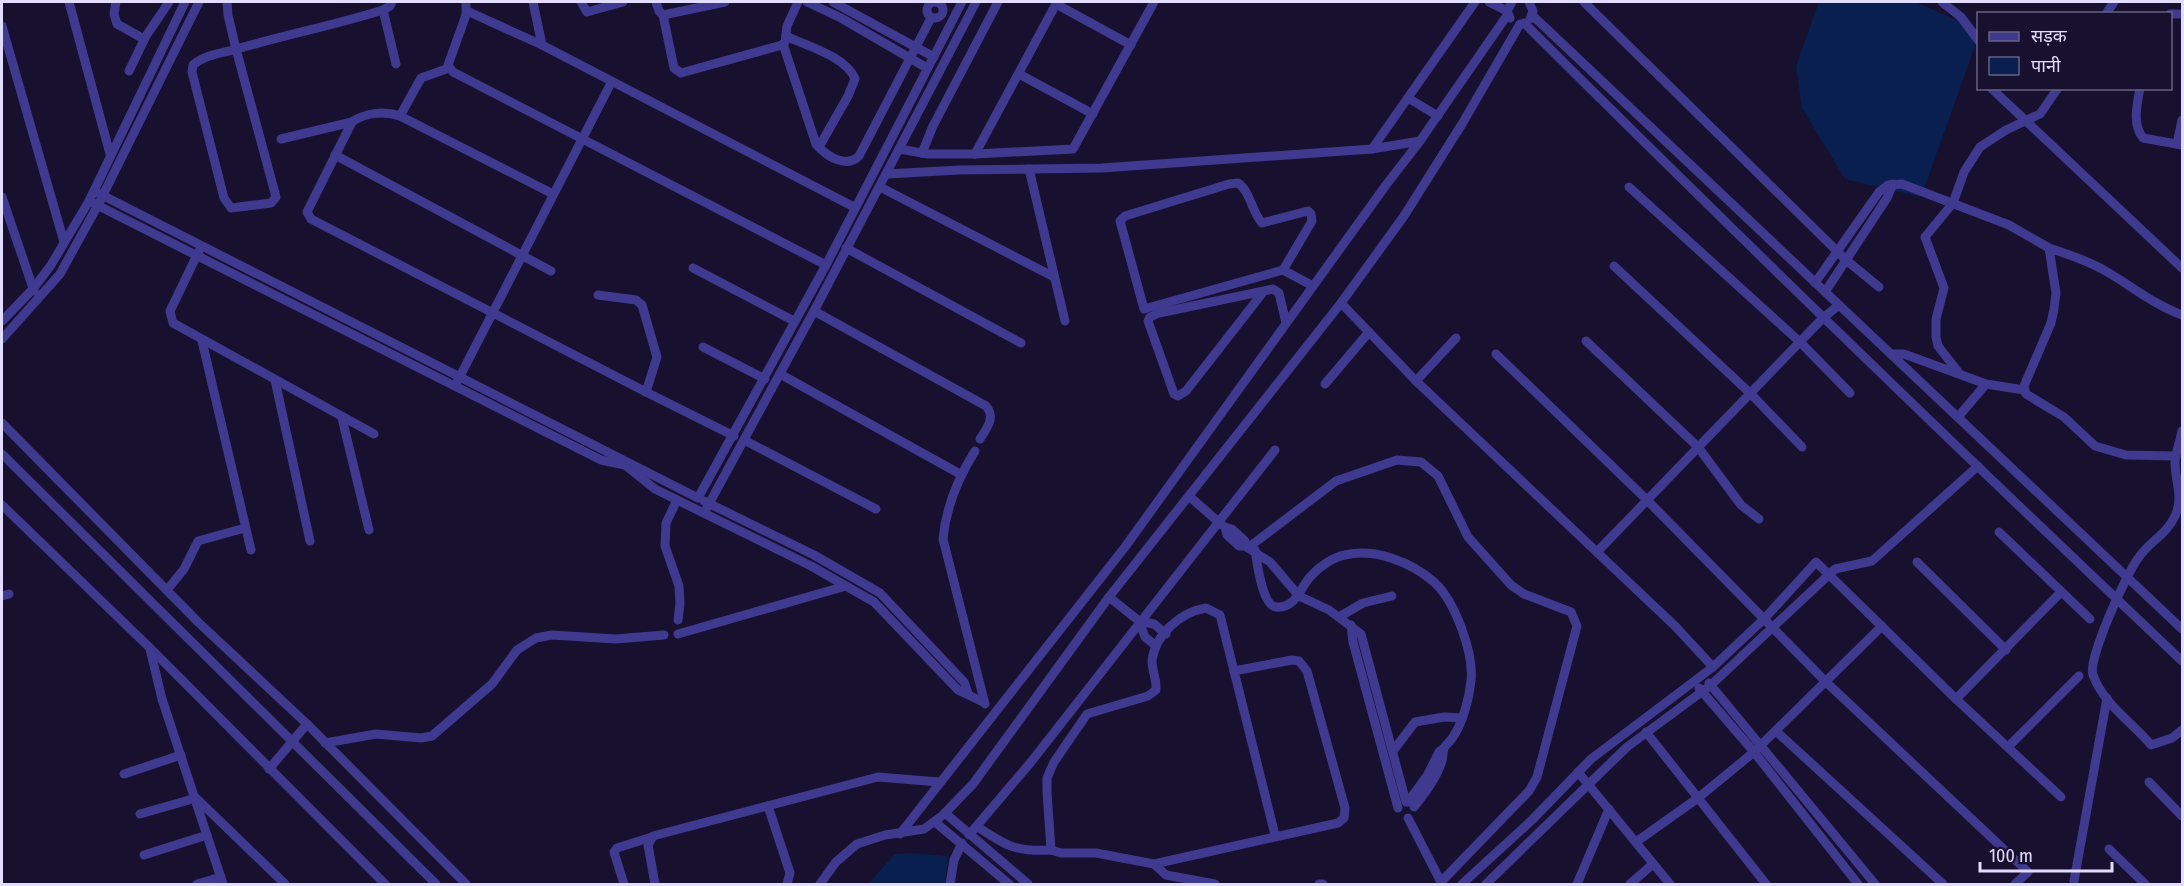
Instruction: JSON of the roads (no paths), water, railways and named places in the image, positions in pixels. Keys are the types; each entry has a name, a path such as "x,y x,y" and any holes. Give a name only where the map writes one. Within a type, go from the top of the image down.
{"street":[{"path":"69,2 110,154"},
{"path":"116,2 114,14 117,24 144,39"},
{"path":"129,71 144,39 169,2"},
{"path":"98,193 110,154 185,2"},
{"path":"2,339 57,278 98,193 199,2"},
{"path":"227,2 236,49 276,197 271,203 231,208 224,198 192,72 196,62 236,49 382,10 393,2"},
{"path":"532,2 542,45"},
{"path":"581,2 587,12 623,2"},
{"path":"656,2 663,15 674,68 678,72 784,40 838,61 851,71 855,79 848,96 819,147"},
{"path":"663,15 725,2"},
{"path":"798,2 784,40 813,138 819,147 845,162 852,162 859,156 931,18 939,18 943,14 943,6 938,2"},
{"path":"807,2 841,18 927,68"},
{"path":"833,2 934,57"},
{"path":"693,507 826,265 962,2"},
{"path":"704,513 887,174 976,2"},
{"path":"922,153 933,126 998,2"},
{"path":"899,149 922,153 975,154 1068,151 1077,146 1154,2"},
{"path":"1372,149 1475,2"},
{"path":"1489,2 1509,9"},
{"path":"1584,2 1846,261 1879,287"},
{"path":"1942,2 1960,17 1977,39"},
{"path":"975,154 1056,3 1131,45"},
{"path":"449,68 466,6 854,207"},
{"path":"820,885 836,862 858,844 885,836 924,829 945,813 973,784 1109,597 1341,303 1404,216 1533,6 1815,283 2182,629"},
{"path":"1509,9 1512,21 1522,23 1823,318 2182,661"},
{"path":"900,834 994,711 1125,547 1438,116 1509,9"},
{"path":"382,10 396,64"},
{"path":"2,26 64,242"},
{"path":"400,116 421,78 449,68"},
{"path":"449,68 533,111 581,140 826,265"},
{"path":"1019,74 1093,114"},
{"path":"454,387 611,83"},
{"path":"1994,90 2182,268"},
{"path":"1959,373 1938,346 1936,319 1944,288 1925,237 1953,203 1964,171 1980,147 2040,114 2057,90"},
{"path":"2140,90 2136,108 2139,132 2144,138 2180,145 2182,120"},
{"path":"1408,98 1438,116"},
{"path":"910,102 922,106"},
{"path":"281,139 352,122 378,113 400,116 553,194"},
{"path":"352,122 307,210 311,219 734,436"},
{"path":"887,174 1102,168 1372,149 1420,141"},
{"path":"335,155 551,271"},
{"path":"859,156 877,166"},
{"path":"1029,169 1065,321"},
{"path":"1283,270 1312,221 1311,213 1308,211 1262,223 1255,216 1244,187 1238,183 1125,216 1120,221 1144,309 1283,270 1313,286"},
{"path":"1825,292 1887,198 1893,184"},
{"path":"1815,283 1879,192 1893,184 1902,184 2009,225 2049,248 2088,262 2111,274 2137,293 2182,315"},
{"path":"880,187 1054,277"},
{"path":"1629,187 1800,342 1850,393"},
{"path":"98,193 508,400 622,461 813,555 880,593 964,682 968,693"},
{"path":"2,197 37,301"},
{"path":"2,321 33,289 93,203"},
{"path":"93,203 601,460 622,461 650,486 846,586 874,602 958,690 968,693 994,711"},
{"path":"201,246 170,314 175,325 374,434"},
{"path":"846,248 1021,343"},
{"path":"2024,390 2054,309 2055,293 2049,248"},
{"path":"1614,266 1751,394 1802,447"},
{"path":"693,268 794,321"},
{"path":"1264,291 1186,392 1178,396 1174,394 1151,331 1148,321 1150,317 1264,291 1273,290 1279,293 1286,323"},
{"path":"598,294 636,300 642,305 657,357 646,392"},
{"path":"1341,303 1416,381 1675,626 1713,667"},
{"path":"1597,552 1823,318 1839,305"},
{"path":"814,311 986,406 991,412 991,419 980,439"},
{"path":"1325,384 1369,332"},
{"path":"1416,381 1456,338"},
{"path":"786,339 796,343"},
{"path":"202,341 251,550"},
{"path":"1586,341 1698,447 1741,504 1759,519"},
{"path":"703,347 765,379"},
{"path":"1496,354 1647,500 1825,681 2028,872 2015,885"},
{"path":"1891,354 1904,354 1986,384 2024,390 2026,394 2064,417 2095,446 2126,455 2176,456"},
{"path":"780,374 960,474"},
{"path":"275,380 310,541"},
{"path":"1958,417 1986,384"},
{"path":"505,411 508,400"},
{"path":"342,418 369,530"},
{"path":"2,423 167,590 307,724 466,885"},
{"path":"2182,431 2176,456 2179,506 2168,527 2139,557 2103,628 2091,668 2098,686 2107,698 2151,746 2172,738 2182,730"},
{"path":"744,440 876,509"},
{"path":"969,835 978,827 1139,621 1222,525 1275,450"},
{"path":"975,451 960,474 945,523 944,549 983,702"},
{"path":"2,454 436,885"},
{"path":"1396,460 1420,462 1438,476 1468,537 1511,585 1524,594 1570,612 1576,619 1577,626 1537,777 1529,792 1441,883 1408,818 1400,816 1407,805 1432,783 1443,759 1444,748 1453,737 1462,718 1471,682 1468,646 1446,597 1434,582 1384,555 1355,553 1343,555 1323,566 1304,584 1299,596 1283,606 1269,604 1250,548 1336,481 1396,460"},
{"path":"1486,885 1588,782 1646,732 1711,685 1835,569 1872,561 1978,466"},
{"path":"1190,497 1222,525 1245,541 1280,573 1299,596 1339,617 1360,634 1407,805"},
{"path":"677,500 666,523 665,546 679,586 678,620"},
{"path":"2,505 150,648 385,885"},
{"path":"167,590 184,570 198,541 245,528"},
{"path":"1999,532 2090,619"},
{"path":"1462,885 1532,820 1591,759 1713,667 1765,618 1816,562 1956,699 2061,797"},
{"path":"1917,562 2006,650"},
{"path":"678,634 846,586"},
{"path":"1956,699 2061,592"},
{"path":"1339,617 1363,603 1392,596"},
{"path":"1109,597 1139,621 1154,624 1166,634"},
{"path":"1051,850 1048,842 1050,824 1047,778 1054,762 1087,714 1149,696 1156,690 1152,667 1156,646 1175,621 1190,612 1206,608 1220,615 1275,835"},
{"path":"1139,621 1145,637 1156,646"},
{"path":"1351,625 1353,642 1407,805"},
{"path":"1636,842 1698,798 1777,732 1882,626"},
{"path":"325,743 376,734 421,738 432,736 492,684 517,650 542,636 616,639 664,635"},
{"path":"150,648 181,755 222,881 197,885"},
{"path":"978,827 1009,847 1022,851 1096,852 1154,864 1275,835 1338,823 1344,818 1345,808 1307,671 1299,661 1234,671"},
{"path":"1703,675 1875,885"},
{"path":"2008,747 2079,676"},
{"path":"1693,682 1754,752 1858,885"},
{"path":"2073,881 2107,698"},
{"path":"1393,751 1414,722 1444,717 1462,718"},
{"path":"269,769 307,724"},
{"path":"1646,732 1766,885"},
{"path":"1777,732 1943,885"},
{"path":"123,774 181,755"},
{"path":"1578,772 1670,885"},
{"path":"624,885 614,852 617,848 653,836 878,777 939,782"},
{"path":"2149,782 2182,816"},
{"path":"140,814 196,798"},
{"path":"196,798 285,885"},
{"path":"768,806 790,873 787,885"},
{"path":"1577,885 1609,809"},
{"path":"945,813 1028,885"},
{"path":"935,822 1009,885"},
{"path":"144,855 207,835"},
{"path":"653,836 648,845 655,885"},
{"path":"950,885 954,860 962,843"},
{"path":"2109,849 2145,885"},
{"path":"1154,864 1166,874 1215,885"},
{"path":"1630,885 1653,864"}],"water":[{"path":"1819,2 1915,2 1977,29 1977,41 1921,197 1845,179 1802,108 1796,66"},
{"path":"895,854 948,856 945,884 868,884"}]}
